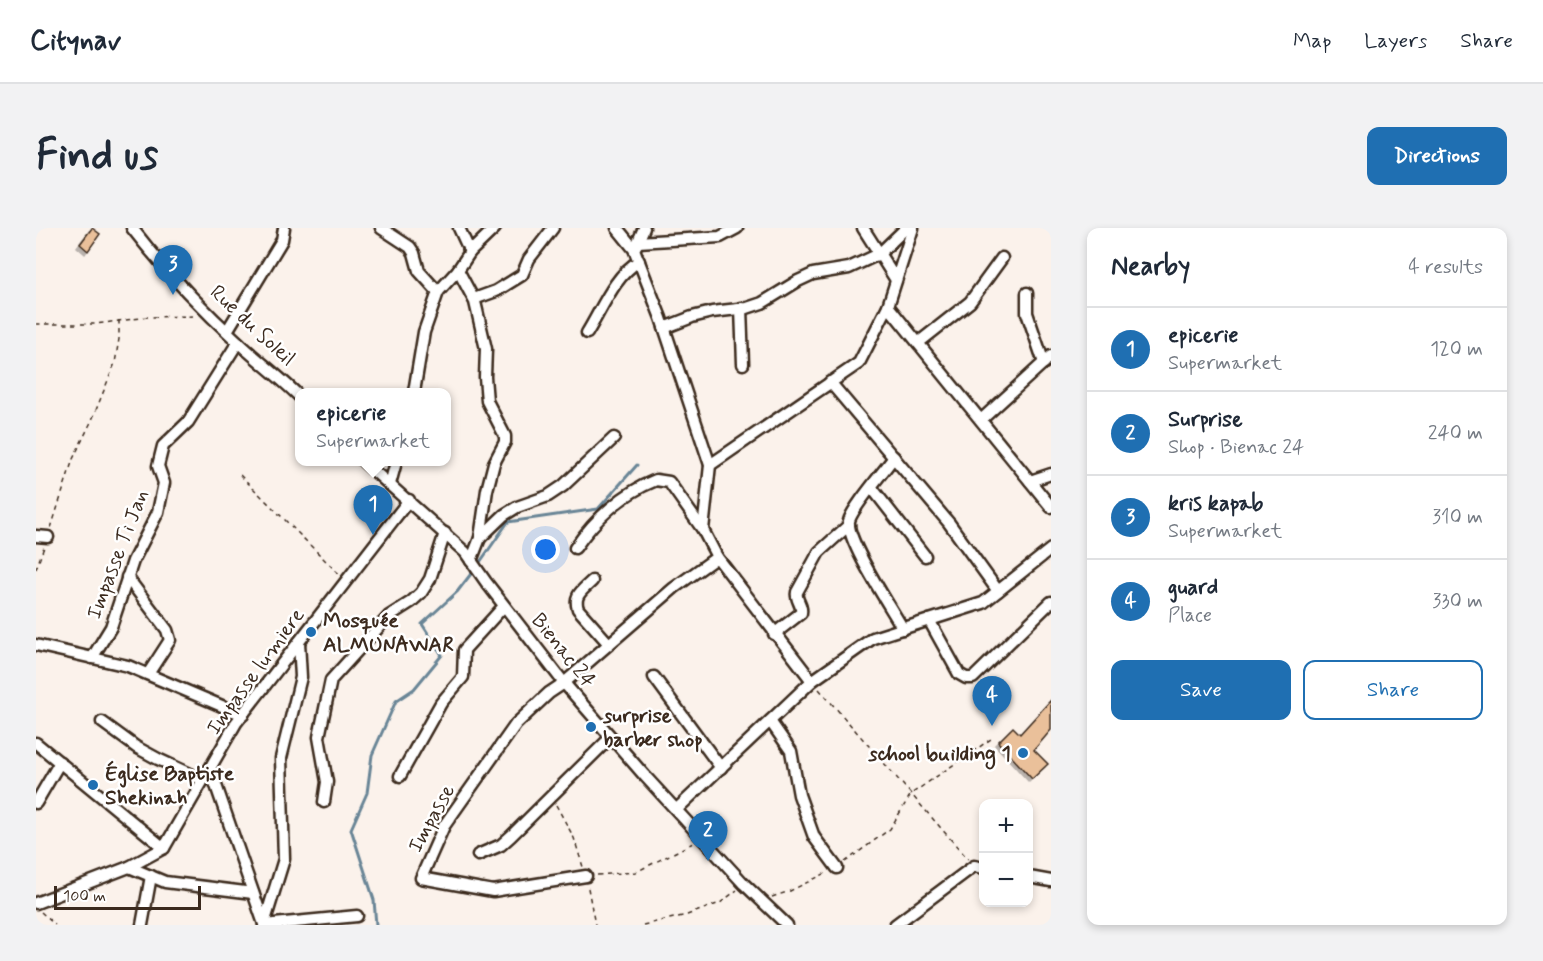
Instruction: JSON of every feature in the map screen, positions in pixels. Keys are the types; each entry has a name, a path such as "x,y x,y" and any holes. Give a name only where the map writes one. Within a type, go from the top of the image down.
{"street":[{"name":"Rue du Soleil","path":"132,228 150,251 227,332 295,392"},
{"path":"227,332 282,240 284,228"},
{"path":"381,228 410,248 414,253 419,271 438,292"},
{"path":"459,228 470,252"},
{"path":"415,388 424,332 438,292 458,270 470,252 495,228"},
{"path":"474,299 505,286 522,274 529,259 553,228"},
{"path":"617,228 636,245 720,237 737,228"},
{"path":"644,228 636,245 639,261 710,465 703,530"},
{"path":"863,228 896,280"},
{"path":"664,328 692,317 762,303 798,280 813,274 849,268 879,254 906,228"},
{"path":"710,465 859,363 888,306 913,228"},
{"path":"918,343 970,302 1002,258"},
{"path":"587,333 618,281 630,266 639,261"},
{"path":"458,270 474,299 486,349 487,401 505,436 505,442 494,463 489,481 480,538"},
{"path":"981,420 1047,359 1027,313 1027,293"},
{"path":"888,306 1051,507"},
{"path":"741,308 743,364"},
{"name":"Impasse Ti Jan","path":"92,658 111,627 133,561 158,512 164,483 158,466 163,446 188,422 238,342"},
{"path":"830,382 949,523 998,591"},
{"path":"369,466 409,500 468,556 480,538 504,515 517,507 548,496 563,486 614,438"},
{"path":"774,634 801,613 796,594 819,552 849,525 854,513 894,457"},
{"path":"390,484 395,466"},
{"path":"1030,481 1051,474"},
{"path":"575,548 590,526 626,497 656,480 669,482 703,530 717,557 812,681"},
{"path":"872,488 925,556"},
{"name":"Impasse lumiere","path":"164,848 243,714 409,500"},
{"path":"849,525 859,554 903,628"},
{"path":"324,802 327,783 319,737 331,680 389,616 421,593 430,579 445,533"},
{"path":"36,536 48,537"},
{"path":"677,809 812,681 873,638 983,603 1051,549"},
{"name":"Bienac 24","path":"468,556 564,683 744,884 787,925"},
{"path":"564,683 674,588 717,557"},
{"path":"127,577 167,630 170,640 148,674"},
{"path":"592,581 577,595 576,602 578,609 609,644"},
{"path":"929,620 959,674 966,678 973,678 1051,602"},
{"path":"399,777 441,703 463,677 464,650 504,606"},
{"path":"264,924 284,859 281,758 301,677 299,642"},
{"path":"36,645 128,666 243,714"},
{"path":"654,677 721,768"},
{"name":"Impasse","path":"564,683 549,693 516,724 444,826 421,878 493,891 586,876"},
{"path":"102,722 136,747 203,780"},
{"path":"770,722 791,751 799,795 814,837 837,868"},
{"path":"478,855 501,845 611,737"},
{"path":"36,743 164,848 129,867 36,905"},
{"path":"36,803 60,762"},
{"path":"210,768 264,924"},
{"path":"129,867 165,882 254,893"},
{"path":"895,925 979,867"},
{"path":"142,925 151,876"},
{"path":"1033,878 1051,881"},
{"path":"264,924 357,916"}],"path":[{"path":"36,324 96,324 119,320 211,315"},
{"path":"36,569 73,459 115,363 119,320"},
{"path":"240,475 346,581"},
{"path":"812,681 911,794 979,867"},
{"path":"763,900 790,891 837,868 890,829 911,794 991,739"},
{"path":"551,795 574,838 586,876 595,925"},
{"path":"586,876 636,872 702,836"},
{"path":"643,925 687,915 720,903 744,884"},
{"path":"36,905 55,925"}],"building":[{"path":"92,228 100,234 88,251 80,244"},
{"path":"1051,700 1051,730 1034,750 1048,764 1032,779 998,742 1013,727 1020,734"}],"waterway":[{"path":"478,565 508,522 598,509 637,465"},
{"path":"376,925 374,900 351,829 367,793 372,755 396,701 414,689 442,655 422,624 457,592 474,570"}],"place":[{"name":"kris kapab","path":"173,295"},
{"name":"epicerie","path":"373,535"},
{"name":"Mosquée ALMUNAWAR","path":"311,632"},
{"name":"guard","path":"992,726"},
{"name":"surprise barber shop","path":"591,727"},
{"name":"school building 1","path":"1023,753"},
{"name":"Église Baptiste Shekinah","path":"93,785"},
{"name":"Surprise","path":"708,861"}]}
